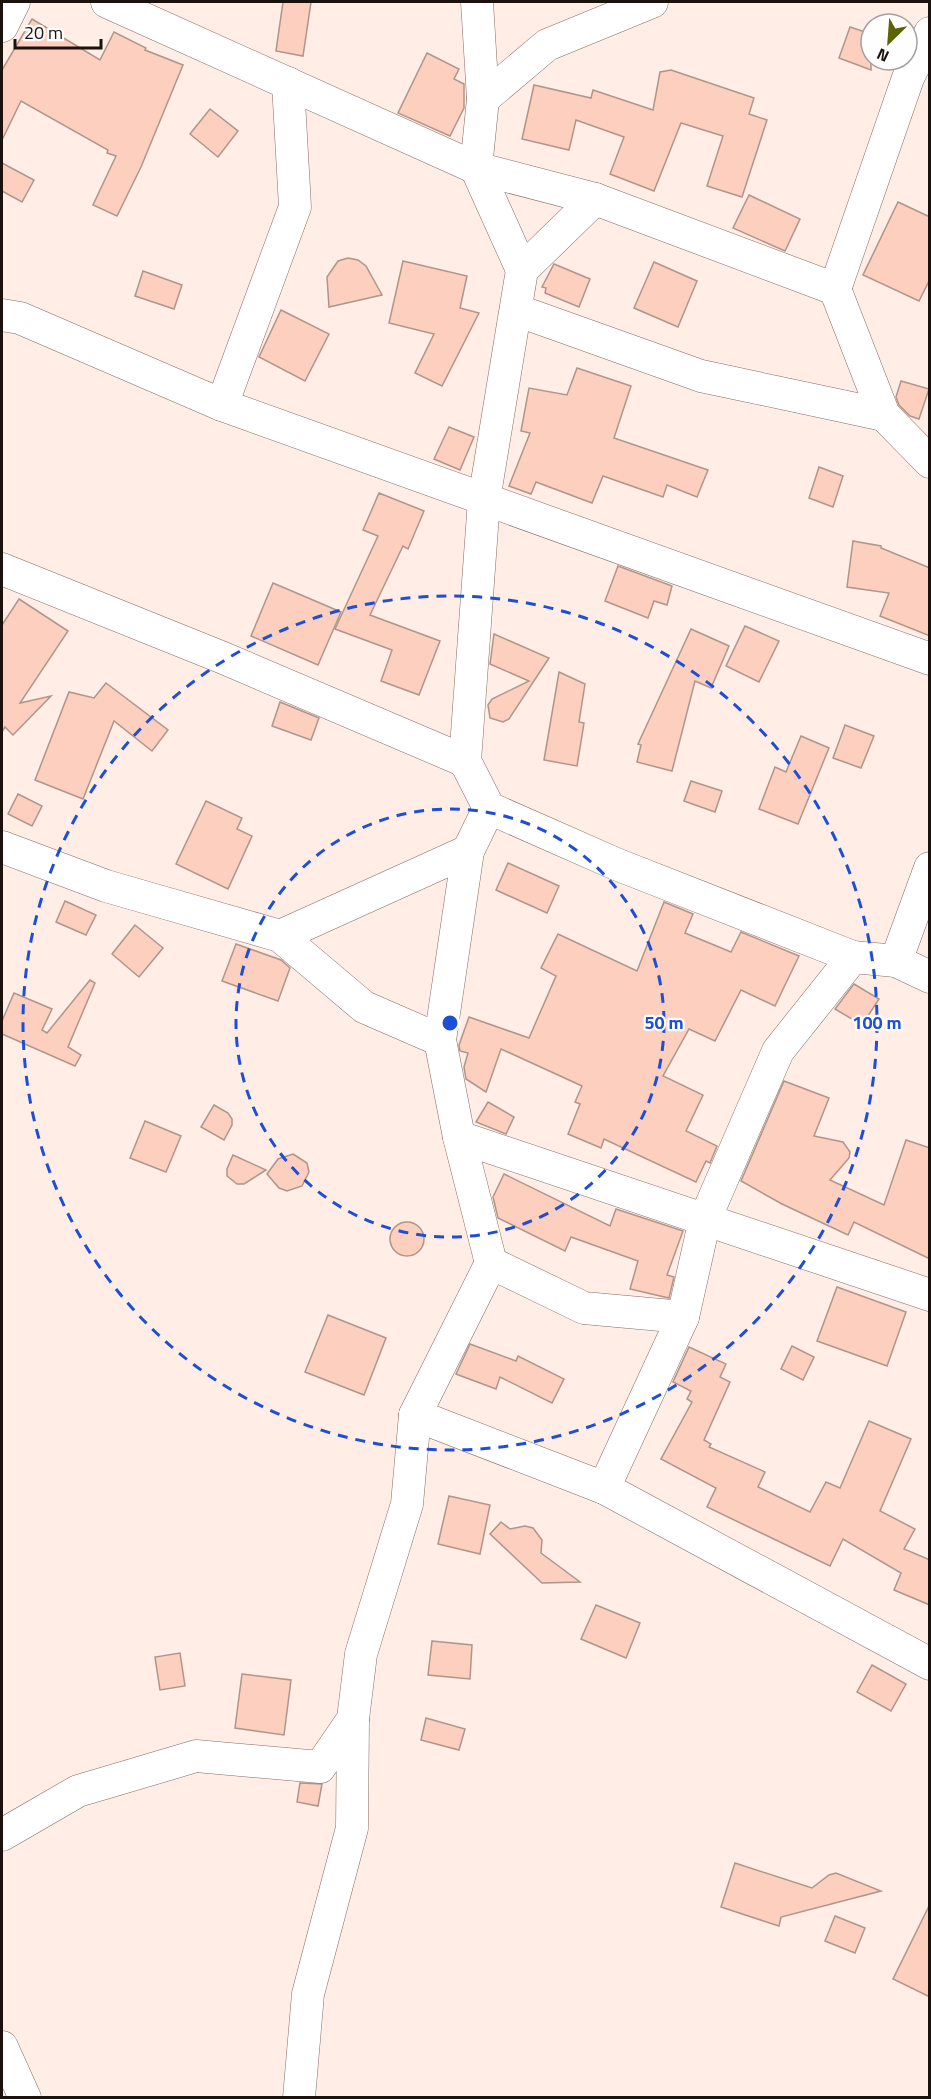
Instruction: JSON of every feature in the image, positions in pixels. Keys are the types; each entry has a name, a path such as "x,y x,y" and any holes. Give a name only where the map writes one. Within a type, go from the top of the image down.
{"street":[{"path":"2,26 14,2"},
{"path":"109,2 476,168 596,199 835,289"},
{"path":"477,2 483,99 476,168 522,270 484,500 465,761 489,808 616,864 853,957 896,961 930,977"},
{"path":"483,99 547,45 652,2"},
{"path":"930,33 908,78 835,289 884,415 930,462"},
{"path":"222,405 295,207 288,83"},
{"path":"522,270 596,199"},
{"path":"516,310 700,376 884,415"},
{"path":"2,315 20,318 222,405 930,659"},
{"path":"2,568 221,657 465,761"},
{"path":"298,2097 308,1994 352,1828 353,1719 361,1654 407,1504 415,1414 491,1263 459,1137 440,1040 468,851 489,808"},
{"path":"2,847 106,886 280,936 364,1007 440,1040"},
{"path":"280,936 468,851"},
{"path":"896,961 930,868"},
{"path":"604,1488 683,1317 705,1219 778,1051 853,957"},
{"path":"459,1137 930,1295"},
{"path":"491,1263 584,1308 683,1317"},
{"path":"415,1414 604,1488 930,1664"},
{"path":"2,1835 78,1791 196,1756 320,1767 353,1719"},
{"path":"2,2047 25,2097"}],"building":[{"path":"283,2 311,2 303,56 276,51"},
{"path":"32,19 100,60 114,32 146,48 145,50 183,65 141,167 117,216 93,205 116,156 107,153 108,150 21,101 2,140 2,70"},
{"path":"850,27 859,30 859,66 839,58"},
{"path":"427,53 459,69 454,79 464,84 464,108 450,136 398,113"},
{"path":"671,70 754,98 749,114 767,120 742,197 707,186 723,136 681,123 654,191 610,174 624,137 576,120 569,150 522,139 534,85 591,98 593,90 653,110 660,72"},
{"path":"210,109 238,131 218,157 190,134"},
{"path":"2,163 34,180 22,202 2,191"},
{"path":"749,195 800,219 785,251 733,228"},
{"path":"898,202 930,217 930,279 919,301 863,275"},
{"path":"348,258 358,260 366,266 382,295 329,307 327,277 338,261"},
{"path":"403,261 467,276 460,308 479,313 442,386 415,373 434,334 389,323"},
{"path":"654,262 697,281 678,327 634,308"},
{"path":"554,264 590,279 579,307 545,293 546,288 542,287"},
{"path":"143,271 182,285 174,309 135,296"},
{"path":"281,310 329,334 305,381 259,357"},
{"path":"577,368 631,386 614,438 708,470 697,497 667,485 663,497 603,476 592,503 536,482 531,494 509,486 530,433 521,431 529,388 567,395"},
{"path":"901,381 929,389 919,419 910,416 899,405 896,397"},
{"path":"449,427 474,437 460,470 434,459"},
{"path":"819,467 843,476 833,507 809,498"},
{"path":"379,493 424,511 408,549 403,546 370,615 440,641 419,695 381,681 392,650 335,629 378,536 363,530"},
{"path":"853,541 881,546 881,548 930,568 930,636 880,616 889,593 847,587"},
{"path":"618,566 672,586 667,605 654,601 648,618 605,601"},
{"path":"273,583 341,612 318,665 251,636"},
{"path":"19,599 68,631 20,703 51,696 13,735 5,727 2,732 2,625"},
{"path":"745,626 779,641 759,682 726,666"},
{"path":"691,629 729,646 711,688 695,681 672,771 637,762 641,745 638,744"},
{"path":"494,634 549,658 509,719 503,722 490,718 488,705 492,699 529,681 490,664"},
{"path":"559,672 585,684 579,722 584,723 577,766 544,760"},
{"path":"106,683 168,730 152,751 114,721 83,799 35,780 69,692 94,698"},
{"path":"280,702 319,718 311,740 272,726"},
{"path":"845,725 874,736 861,768 833,758"},
{"path":"801,736 829,748 798,824 759,809 775,767 786,772"},
{"path":"691,781 722,791 715,812 684,801"},
{"path":"18,794 42,806 32,826 8,814"},
{"path":"206,801 242,818 237,829 252,836 228,889 176,864"},
{"path":"508,863 559,886 547,913 496,890"},
{"path":"65,901 96,915 86,935 56,922"},
{"path":"664,902 693,914 685,933 731,952 741,932 799,956 775,1006 741,990 715,1041 689,1029 663,1076 703,1095 686,1131 717,1146 710,1163 706,1161 696,1182 604,1139 601,1148 568,1134 580,1104 575,1102 582,1086 501,1049 486,1092 466,1079 464,1067 468,1053 460,1051 459,1045 469,1017 529,1038 556,976 541,968 558,934 637,971"},
{"path":"135,925 163,948 139,977 112,954"},
{"path":"236,944 281,960 290,968 278,1001 222,981"},
{"path":"90,980 95,983 68,1047 81,1055 75,1066 2,1034 2,1021 14,993 52,1009 42,1030 47,1033"},
{"path":"854,984 879,999 862,1025 835,1009"},
{"path":"784,1081 829,1098 814,1136 843,1142 850,1152 849,1158 830,1180 884,1205 906,1140 930,1148 930,1259 854,1222 848,1235 782,1204 741,1181"},
{"path":"488,1102 514,1117 506,1134 476,1122"},
{"path":"214,1105 228,1113 232,1119 232,1125 224,1140 201,1127"},
{"path":"145,1121 181,1136 166,1172 130,1158"},
{"path":"293,1154 307,1163 309,1172 302,1186 287,1191 279,1188 267,1174 278,1159"},
{"path":"233,1155 266,1170 244,1184 237,1184 227,1176 227,1169"},
{"path":"504,1174 610,1226 616,1209 683,1231 667,1275 674,1277 669,1298 630,1289 638,1261 571,1237 565,1251 498,1218 493,1197"},
{"path":"407,1222 419,1227 424,1239 419,1251 407,1256 395,1251 390,1239 395,1227"},
{"path":"837,1287 906,1312 887,1366 817,1341"},
{"path":"328,1315 386,1338 364,1395 305,1372"},
{"path":"470,1344 516,1361 518,1356 564,1379 552,1403 500,1377 496,1389 456,1374"},
{"path":"792,1346 814,1357 803,1380 781,1369"},
{"path":"689,1347 726,1364 720,1377 730,1382 704,1440 711,1444 709,1447 765,1472 758,1487 810,1512 826,1482 840,1488 869,1421 911,1439 880,1511 915,1529 904,1549 930,1560 930,1605 894,1590 901,1573 843,1539 830,1566 707,1507 716,1488 661,1459 692,1402 687,1399 691,1391 673,1382"},
{"path":"449,1496 490,1505 480,1554 438,1544"},
{"path":"501,1522 510,1529 525,1526 533,1528 542,1540 541,1553 580,1582 542,1583 490,1534"},
{"path":"596,1605 640,1623 626,1658 581,1639"},
{"path":"432,1641 472,1645 470,1679 428,1675"},
{"path":"180,1653 185,1686 160,1690 155,1657"},
{"path":"872,1665 906,1684 891,1711 857,1692"},
{"path":"242,1674 291,1680 284,1735 235,1728"},
{"path":"426,1718 465,1729 459,1750 421,1740"},
{"path":"300,1783 322,1784 318,1806 297,1802"},
{"path":"735,1863 812,1888 829,1875 836,1873 881,1891 781,1917 779,1926 721,1907"},
{"path":"930,1904 930,1997 893,1979"},
{"path":"835,1916 865,1928 855,1953 825,1941"}]}
